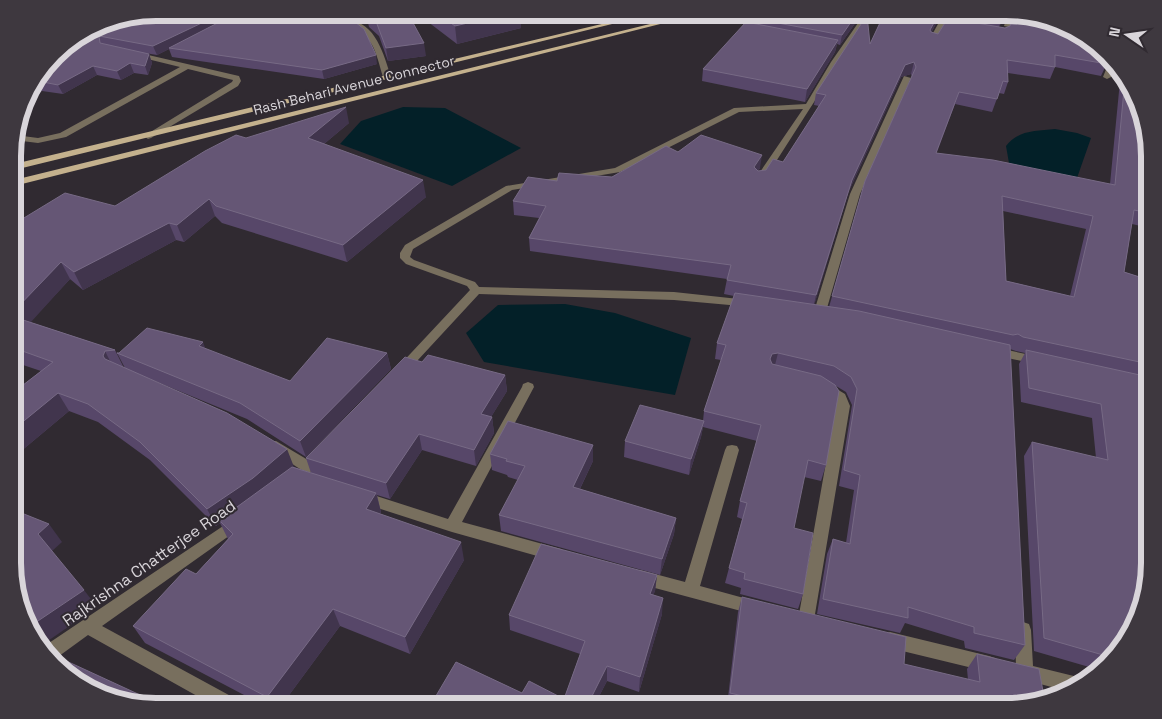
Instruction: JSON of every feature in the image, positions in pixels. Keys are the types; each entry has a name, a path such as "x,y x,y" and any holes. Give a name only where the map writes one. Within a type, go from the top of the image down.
{"main road":[{"name":"Rash Behari Avenue Connector","path":"21,165 618,21"},
{"name":"Rash Behari Avenue Connector","path":"21,181 665,21"},
{"path":"75,153 78,168"}],"street":[{"path":"341,21 362,27 372,36 387,78"},
{"path":"759,180 809,106 838,49 861,21"},
{"path":"1001,35 1008,21"},
{"path":"932,42 942,24 968,29"},
{"path":"1006,25 1034,30"},
{"path":"122,51 236,78 237,81 235,84 148,136"},
{"path":"160,59 169,55"},
{"path":"22,139 44,141 63,136 187,66"},
{"path":"1107,77 1109,70"},
{"path":"819,315 855,194 907,78"},
{"path":"757,306 674,296 476,290 471,284 410,262 405,258 405,253 409,247 509,188 617,170 736,110 809,106"},
{"path":"390,383 476,290"},
{"path":"982,348 1048,363"},
{"path":"1010,354 1011,374"},
{"path":"806,620 843,406 840,397 835,392 808,383"},
{"path":"452,526 528,387"},
{"path":"262,437 307,468 316,483"},
{"path":"690,591 732,450"},
{"path":"344,492 452,526 566,557"},
{"name":"Rajkrishna Chatterjee Road","path":"53,650 245,517"},
{"path":"623,573 767,610"},
{"path":"1022,612 1025,672"},
{"path":"786,615 825,625"},
{"path":"87,626 217,698"},
{"path":"872,636 1068,682"}],"water":[{"path":"403,107 445,108 521,148 452,186 340,144 361,121"},
{"path":"1055,129 1091,138 1077,178 1053,175 1009,163 1006,146 1016,137 1028,132"},
{"path":"565,304 615,313 691,338 675,395 484,362 466,333 498,305"}],"building":[{"path":"206,21 153,46 99,36 100,43 149,54 145,66 130,63 117,71 93,66 58,85 43,82 55,67 74,49 89,39 105,32 139,22"},
{"path":"222,21 354,21 364,29 376,55 322,70 169,48"},
{"path":"374,21 412,21 424,43 386,48 377,24"},
{"path":"448,21 476,21 455,26"},
{"path":"767,21 852,21 842,35"},
{"path":"863,21 868,21 870,44 881,21 935,21 930,30 938,34 946,21 965,21 1005,28 1010,26 1012,21 1023,22 1040,26 1073,39 1103,63 1055,55 1055,67 1007,60 1008,82 1003,81 997,99 959,92 936,153 993,160 1115,185 1124,91 1134,113 1140,148 1140,211 1134,210 1124,272 1140,277 1140,362 1023,337 1018,334 1013,335 832,296 865,181 916,67 914,62 905,65 852,180 816,295 727,280 731,265 529,238 546,206 513,201 528,177 557,181 559,173 612,177 666,146 678,152 701,135 762,155 754,167 758,171 766,170 773,159 783,162 826,95 816,93","holes":["1002,196 1093,216 1074,297 1006,281"]},
{"path":"746,22 838,40 807,89 703,69"},
{"path":"346,107 308,138 423,180 343,245 216,206 209,199 177,225 169,223 74,272 61,262 21,304 21,220 65,193 115,206 205,151 236,135 246,138"},
{"path":"735,293 859,311 1010,345 1025,645 974,633 974,627 908,607 908,618 823,599 833,539 850,544 860,475 844,470 857,389 851,377 834,366 778,353 772,354 770,359 772,364 821,376 835,385 839,391 826,465 808,460 794,528 813,533 803,594 744,579 745,573 729,568 747,503 740,501 761,425 704,411 726,345 717,343"},
{"path":"21,319 115,350 105,351 103,356 105,359 227,413 287,449 253,478 207,509 140,442 88,404 58,393 21,423 21,387 53,362 21,351"},
{"path":"147,328 203,342 199,346 290,381 327,338 387,353 300,441 240,403 117,353"},
{"path":"1026,350 1140,375 1140,571 1138,589 1134,606 1127,622 1118,638 1104,655 1044,638 1032,442 1108,460 1101,404 1029,388"},
{"path":"428,355 505,375 481,414 492,417 474,450 419,434 386,483 306,458 405,357 422,362"},
{"path":"640,405 704,421 691,459 625,441"},
{"path":"508,421 593,445 573,487 676,518 662,559 499,515 525,466 490,454"},
{"path":"292,467 376,493 366,509 461,542 405,637 333,609 267,697 133,626 186,569 196,574 233,534 219,520"},
{"path":"21,513 49,524 38,534 84,590 36,622 28,606 22,580"},
{"path":"541,544 657,575 650,594 663,598 640,677 607,666 591,697 565,698 585,641 509,615"},
{"path":"742,597 906,637 904,664 980,682 977,654 1039,669 1043,692 1014,697 748,697 730,693"},
{"path":"62,659 145,697 113,691 97,684 74,670"},
{"path":"456,662 522,693 529,681 561,698 435,698"}],"waterway":[{"path":"381,21 393,31"}]}
